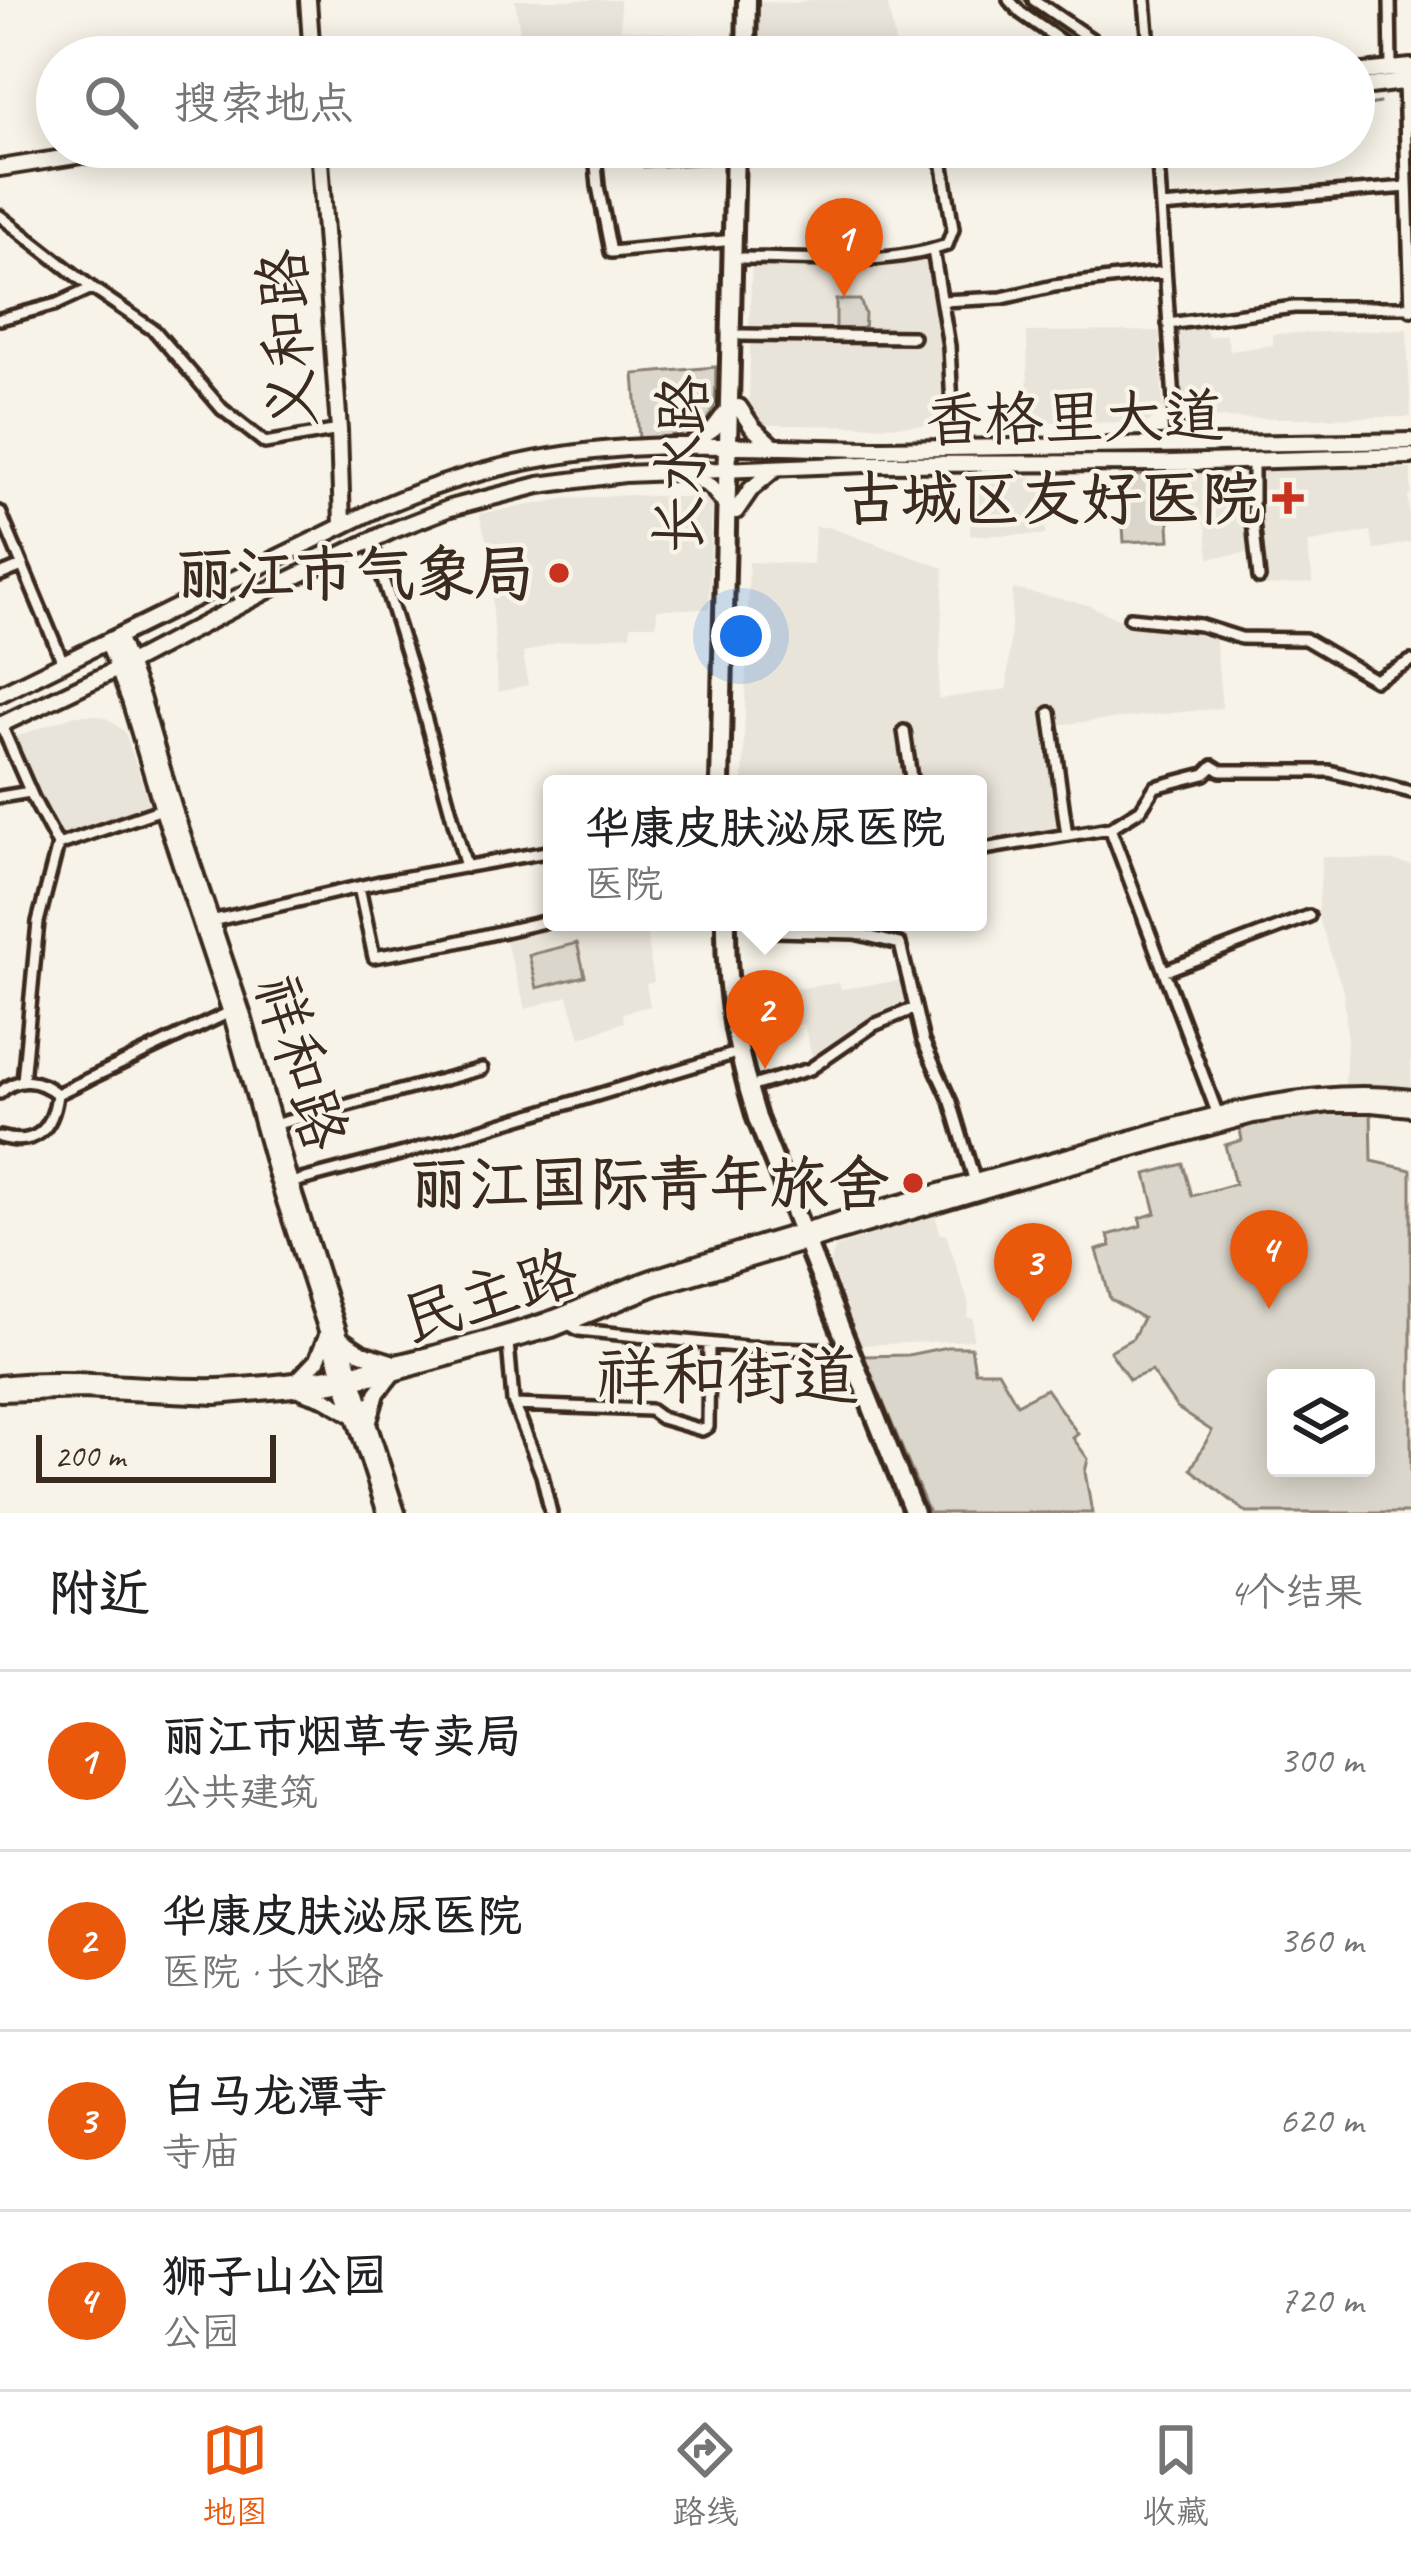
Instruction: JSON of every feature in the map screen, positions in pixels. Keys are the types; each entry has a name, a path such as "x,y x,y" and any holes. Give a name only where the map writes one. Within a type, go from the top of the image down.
{"highway":[{"path":"742,36 743,0"},
{"name":"长水路","path":"725,775 739,168"},
{"name":"长水路","path":"735,407 741,335 740,168"},
{"path":"722,931 719,986 730,1055 748,1121 914,1513"},
{"path":"723,931 732,1014 747,1088 839,1350 905,1513"}],"main road":[{"path":"308,0 311,36"},
{"path":"1375,71 1411,67"},
{"path":"1375,85 1408,81"},
{"path":"0,168 36,163"},
{"name":"义和路","path":"320,168 342,525"},
{"path":"686,446 735,407 774,447"},
{"name":"香格里大道","path":"1,690 113,641 418,491 512,464 593,451 686,446 954,448 1411,441"},
{"name":"香格里大道","path":"0,725 370,541 427,516 539,485 596,477 866,464 1411,456"},
{"path":"686,472 711,487 732,509 776,468"},
{"name":"祥和路","path":"113,641 243,1016 386,1513"},
{"name":"祥和路","path":"124,666 277,1176 334,1336"},
{"name":"民主路","path":"0,1394 83,1390 216,1396 395,1368 508,1343 799,1239 975,1183 1218,1115 1311,1096 1411,1098"},
{"name":"民主路","path":"395,1368 549,1320 652,1278 1253,1115 1329,1104 1411,1108"},
{"path":"355,1416 298,1384 334,1336 395,1368 377,1393 369,1426"},
{"name":"祥和路","path":"347,1377 369,1426 397,1513"},
{"name":"民主路","path":"0,1384 83,1380 216,1387 298,1384"}],"street":[{"path":"1009,0 1056,36"},
{"path":"1034,0 1087,36"},
{"path":"1145,0 1148,36"},
{"path":"1390,0 1391,69"},
{"path":"1168,324 1294,307 1411,309 1408,81"},
{"path":"596,168 611,252 734,240"},
{"path":"742,258 877,257 947,245 953,233 943,168"},
{"path":"1158,168 1177,446"},
{"path":"1161,207 1407,187"},
{"path":"0,216 155,332 221,409 265,443 339,430"},
{"path":"933,250 949,346 954,448"},
{"path":"942,301 1002,298 1054,286 1165,272"},
{"path":"0,319 57,304 92,288"},
{"path":"741,335 914,338"},
{"path":"1253,460 1259,578"},
{"path":"0,512 64,664"},
{"path":"370,541 412,670 466,867"},
{"path":"0,575 22,566"},
{"path":"1130,618 1200,626 1241,638 1306,640 1375,680 1411,661"},
{"path":"1050,713 1067,835"},
{"path":"0,725 58,844 38,922 23,1081"},
{"path":"904,731 911,775"},
{"path":"987,848 1110,828 1141,809 1155,787 1205,774 1213,766 1221,771 1330,771 1411,792"},
{"path":"0,797 30,791"},
{"path":"58,844 163,808"},
{"path":"1110,828 1218,1115"},
{"path":"211,921 543,853"},
{"path":"359,887 374,957 543,922"},
{"path":"1165,971 1309,916"},
{"path":"773,931 855,933 900,944 926,1051 951,1102 975,1183"},
{"path":"890,931 891,940"},
{"path":"747,1088 809,1069 874,1025 915,1008"},
{"path":"57,1094 230,1012"},
{"path":"290,1183 730,1055"},
{"path":"274,1125 482,1069"},
{"path":"0,1093 9,1084 23,1081 43,1084 57,1094"},
{"path":"0,1137 19,1141 36,1137 51,1118 57,1094"},
{"path":"567,1323 579,1330 710,1345 839,1350"},
{"path":"508,1343 514,1405 542,1475 550,1513"},
{"path":"514,1405 650,1409 661,1418 702,1430 708,1427 710,1345"}],"shaded area":[{"path":"515,0 620,0 621,29 713,36 520,36"},
{"path":"887,0 894,36 758,36 758,2"},
{"path":"930,254 945,356 944,426 760,422 749,410 750,338 918,342 919,335 749,333 752,261"},
{"path":"836,300 860,300 864,332 836,331"},
{"path":"1205,324 1208,337 1226,334 1230,351 1273,345 1273,334 1407,329 1411,417 1182,419 1178,328"},
{"path":"1159,331 1163,413 1147,423 1028,422 1027,332"},
{"path":"716,367 714,406 702,424 683,433 639,439 634,374"},
{"path":"1257,469 1411,469 1411,542 1374,550 1370,531 1307,543 1313,583 1266,586 1257,528"},
{"path":"1180,470 1248,470 1253,552 1209,558 1206,529 1195,506 1185,506"},
{"path":"1166,475 1170,540 1124,542 1120,476"},
{"path":"1041,478 1046,535 970,535 972,479"},
{"name":"丽江市气象局","path":"704,498 712,505 709,609 657,609 656,625 631,625 630,635 558,642 523,653 528,685 498,692 489,548 479,514 563,499"},
{"path":"815,527 828,527 944,568 938,699 1007,689 1013,589 1089,605 1126,623 1215,632 1222,708 1044,726 1058,829 987,840 987,775 743,775 749,562 813,564"},
{"path":"75,715 108,719 125,732 150,806 67,836 53,828 12,738"},
{"path":"1322,856 1411,865 1411,1089 1345,1085 1344,993 1318,916"},
{"path":"543,926 543,931 646,931 654,982 646,984 650,1006 623,1013 624,1022 580,1038 568,996 526,1009 504,936"},
{"path":"577,943 585,976 537,988 529,955"},
{"path":"905,980 911,1007 833,1051 812,1056 804,1024 796,1025 792,989 839,983 841,989"},
{"path":"1371,1109 1372,1161 1411,1170 1411,1513 1247,1513 1191,1469 1212,1431 1177,1408 1151,1371 1129,1380 1110,1351 1133,1338 1143,1318 1110,1299 1097,1250 1111,1246 1108,1235 1141,1226 1140,1218 1156,1213 1146,1174 1183,1164 1192,1196 1235,1184 1225,1145 1242,1140 1239,1125 1299,1111"},
{"path":"934,1213 941,1234 946,1234 969,1304 973,1340 861,1345 830,1263 836,1247"},
{"path":"971,1347 975,1371 998,1371 1017,1404 1046,1389 1078,1434 1073,1438 1088,1459 1085,1472 1092,1513 929,1513 864,1356 908,1355"}],"waterway":[{"path":"1024,0 1077,36"},
{"path":"1375,104 1379,103"}],"place":[{"name":"丽江市烟草专卖局","path":"844,297"},
{"name":"古城区友好医院","path":"1288,498"},
{"name":"丽江市气象局","path":"559,573"},
{"name":"华康皮肤泌尿医院","path":"765,1069"},
{"name":"丽江国际青年旅舍","path":"913,1183"},
{"name":"狮子山公园","path":"1269,1309"},
{"name":"白马龙潭寺","path":"1033,1322"}],"district":[{"name":"祥和街道","path":"727,1375"}]}
